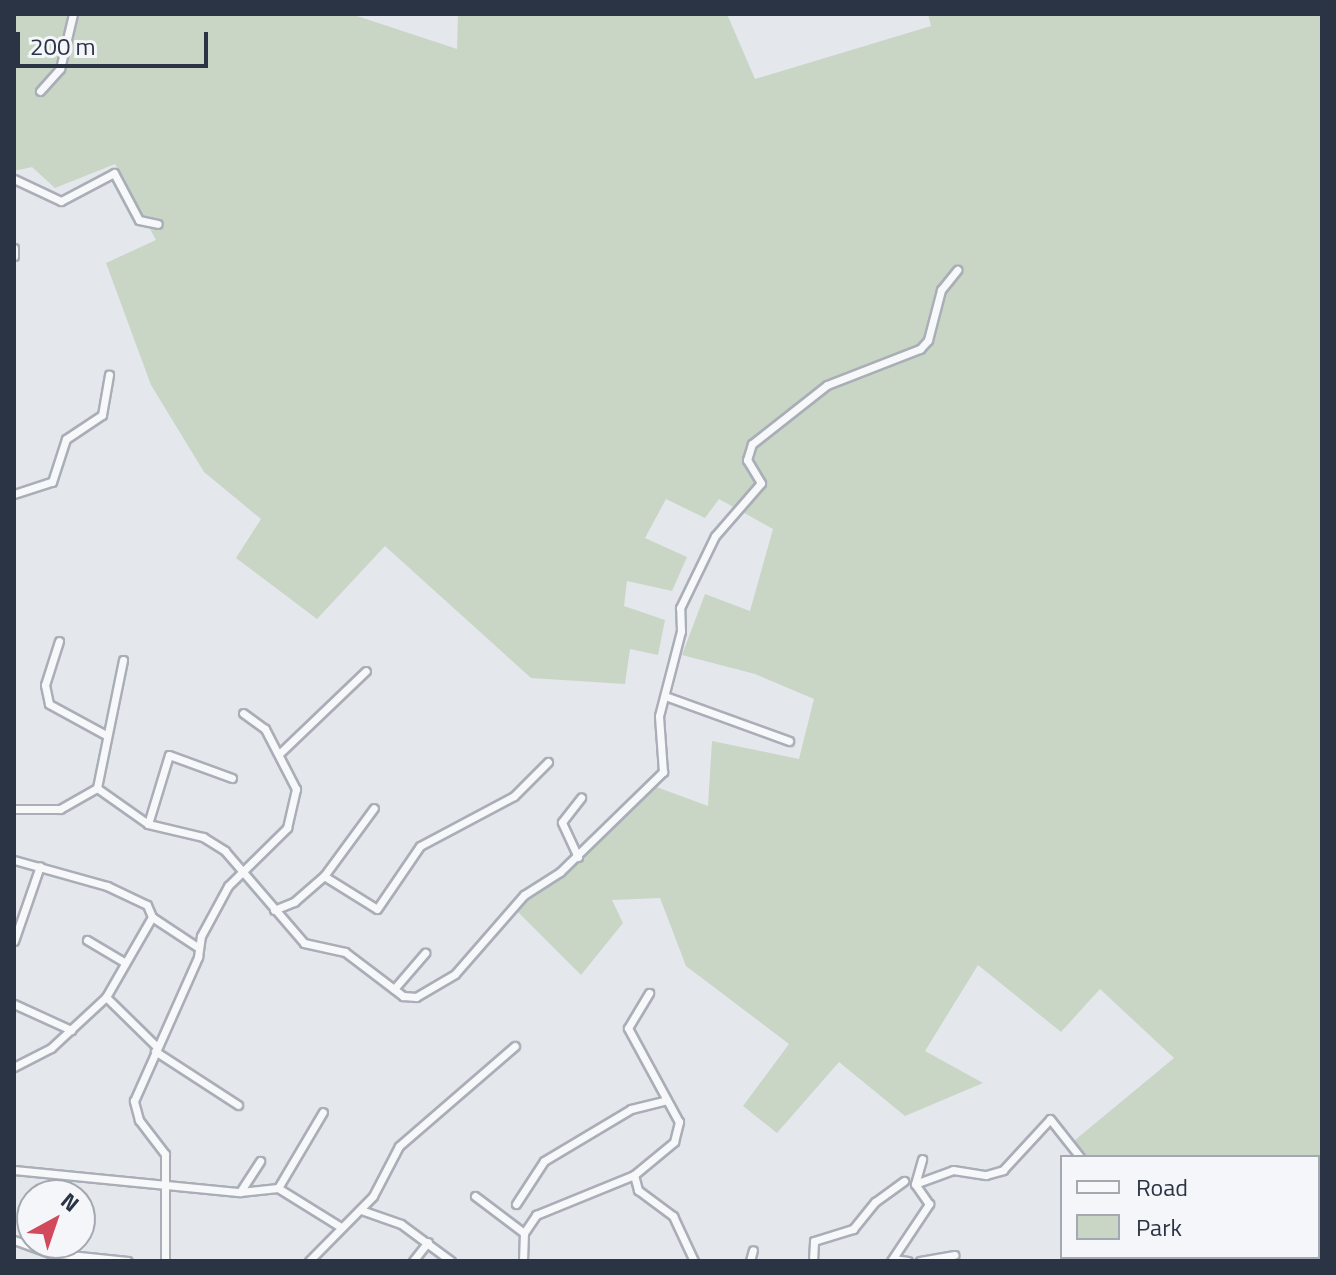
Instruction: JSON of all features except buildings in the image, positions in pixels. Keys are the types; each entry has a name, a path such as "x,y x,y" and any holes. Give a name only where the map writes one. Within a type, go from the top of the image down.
{"street":[{"path":"40,91 60,69 73,14"},
{"path":"14,179 61,201 114,173 139,220 158,224"},
{"path":"14,248 14,256"},
{"path":"97,788 148,824 203,837 225,851 241,874 304,943 345,952 394,989 416,997 455,974 524,895 578,857 663,772 659,716 680,608 715,536 761,483 747,460 752,444 827,385 920,349 928,340 941,290 957,270"},
{"path":"14,494 52,482 66,439 102,415 109,375"},
{"path":"59,641 45,685 49,704 104,734"},
{"path":"97,788 104,734 123,660"},
{"path":"279,754 366,671"},
{"path":"665,696 789,741"},
{"path":"165,1261 168,1181 165,1154 139,1120 134,1101 228,886 287,828 294,806 296,789 279,754 265,729 243,713"},
{"path":"148,824 169,755 232,778"},
{"path":"324,876 377,909 420,846 444,828 514,796 548,762"},
{"path":"14,809 60,809 97,788"},
{"path":"578,857 562,822 581,798"},
{"path":"274,910 294,902 324,876 374,808"},
{"path":"14,860 107,886 147,905 152,917 199,948"},
{"path":"14,941 40,866"},
{"path":"14,1068 71,1030 106,997 152,917"},
{"path":"87,940 124,962"},
{"path":"394,989 425,953"},
{"path":"523,1261 524,1233 547,1207 634,1175 674,1142 679,1122 628,1028 649,993"},
{"path":"106,997 155,1048 238,1105"},
{"path":"14,1004 71,1030"},
{"path":"309,1261 339,1226 361,1210 399,1146 515,1046"},
{"path":"516,1204 544,1161 631,1109 667,1100"},
{"path":"278,1188 323,1112"},
{"path":"915,1184 953,1170 986,1175 1003,1170 1050,1119 1073,1140 1079,1155"},
{"path":"915,1184 922,1159"},
{"path":"240,1192 260,1161"},
{"path":"14,1170 168,1181 240,1192 278,1188 339,1226"},
{"path":"634,1175 638,1190 673,1216 694,1261"},
{"path":"813,1261 814,1241 853,1229 875,1202 904,1181"},
{"path":"908,1261 892,1260 929,1204 915,1184"},
{"path":"475,1196 524,1233"},
{"path":"361,1210 428,1242 451,1261"},
{"path":"413,1261 428,1242"},
{"path":"750,1261 753,1250"},
{"path":"920,1261 954,1255"},
{"path":"96,1257 128,1261"}],"green space":[{"path":"14,14 351,14 457,49 458,14 727,14 755,79 931,26 928,14 1322,14 1322,1261 1305,1259 1320,1259 1320,1155 1074,1155 1069,1145 1174,1058 1100,989 1061,1032 978,965 925,1051 983,1083 905,1116 839,1062 777,1133 743,1106 789,1044 686,966 660,898 612,900 623,923 581,975 512,906 591,848 651,785 708,806 712,741 799,759 814,699 755,674 682,655 705,594 750,611 773,529 719,499 705,518 666,499 645,538 687,557 672,591 627,581 624,606 665,620 658,655 630,649 625,684 531,678 385,546 317,619 236,558 261,519 204,472 151,385 106,263 156,240 115,164 55,188 32,167 14,171"}]}
